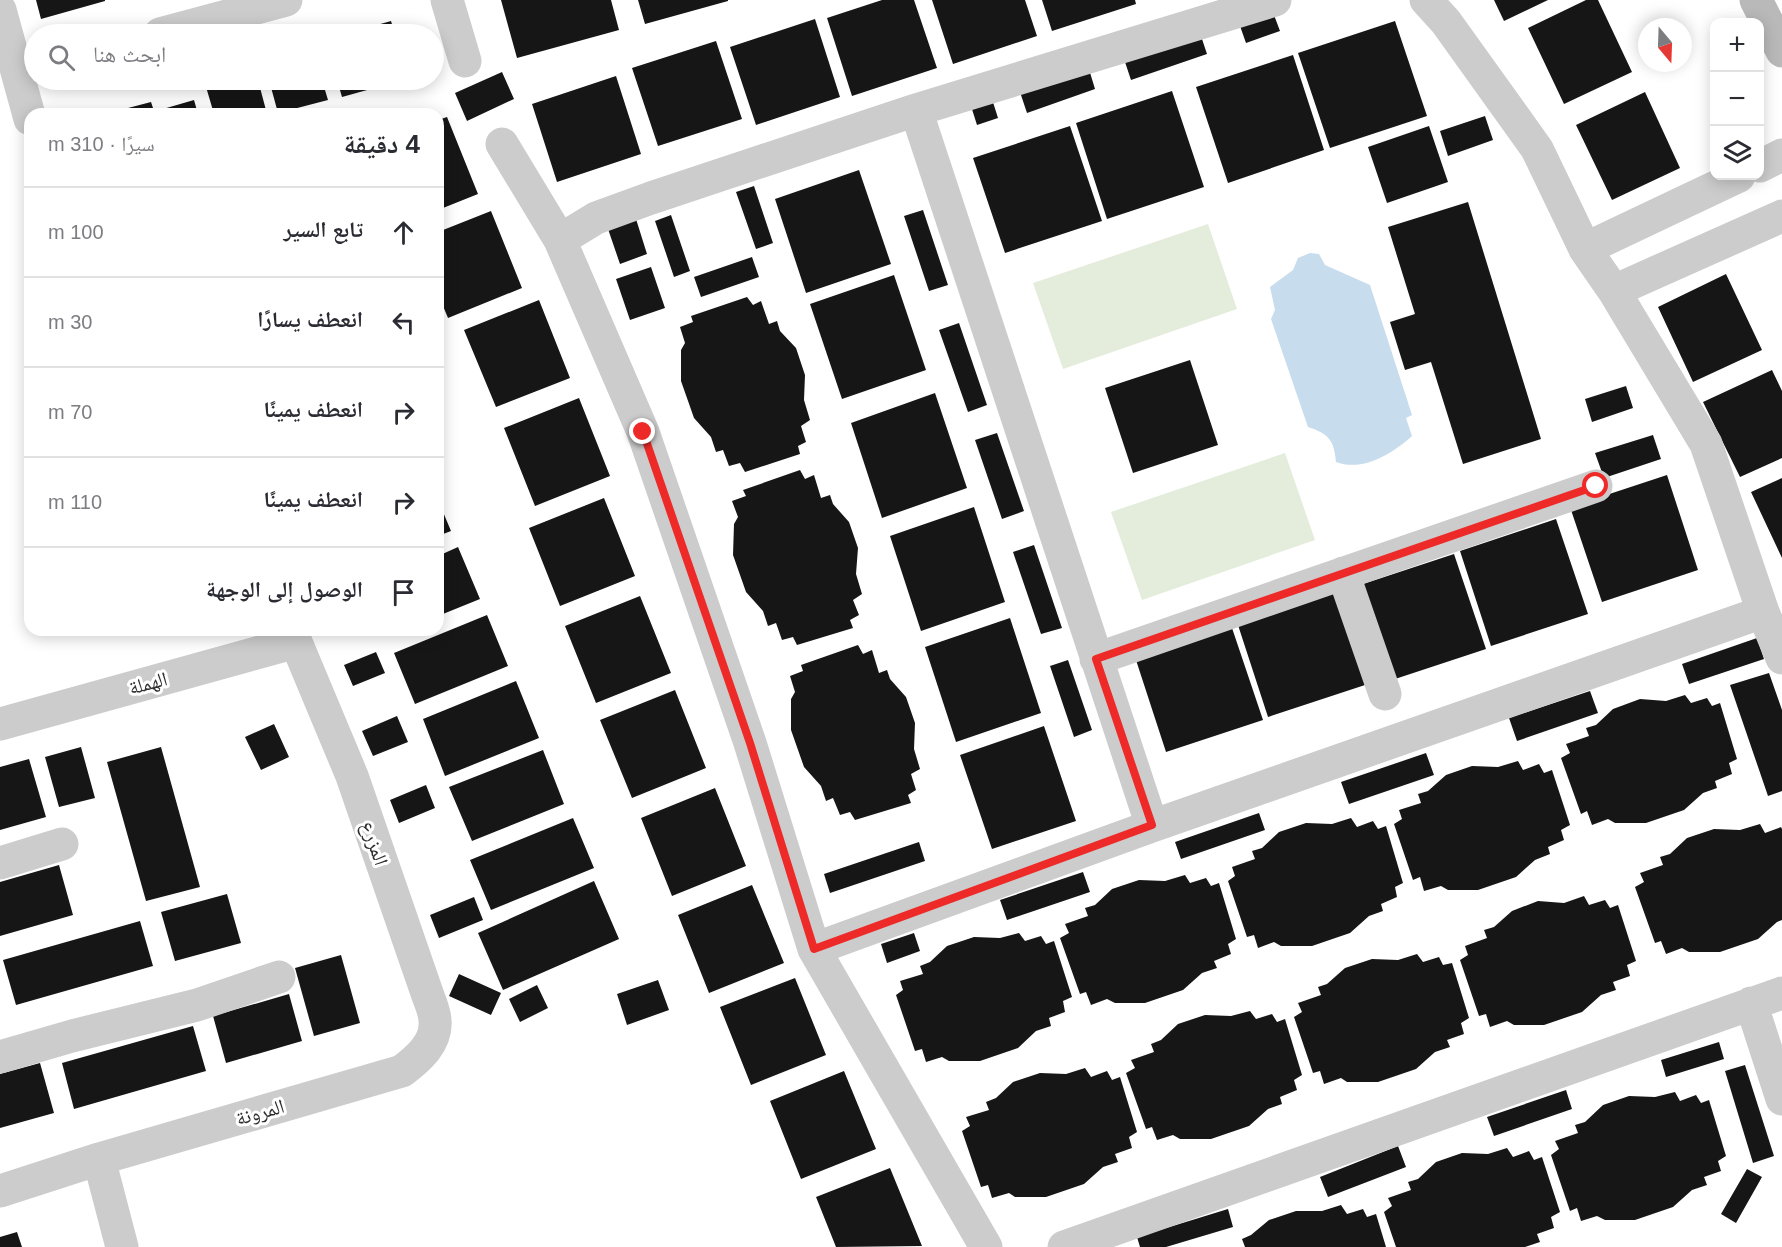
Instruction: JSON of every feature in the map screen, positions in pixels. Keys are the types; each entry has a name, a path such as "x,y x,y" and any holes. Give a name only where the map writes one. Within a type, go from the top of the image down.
{"street":[{"path":"197,24 286,0"},
{"path":"447,0 465,61"},
{"path":"560,240 596,218 629,206 916,110 1275,0"},
{"path":"1426,0 1446,22 1537,149 1585,249 1614,291 1706,444 1763,612 1782,658"},
{"path":"1756,0 1782,51"},
{"path":"0,10 24,64"},
{"path":"28,90 29,108"},
{"path":"916,110 1152,825"},
{"path":"502,144 560,240 643,432 750,743 814,949 986,1247"},
{"path":"1764,164 1782,155"},
{"path":"1585,249 1731,180"},
{"path":"1614,291 1782,216"},
{"path":"1096,659 1596,486"},
{"path":"1342,573 1385,694"},
{"path":"814,949 1152,825 1763,612"},
{"name":"الهملة","path":"0,724 294,636"},
{"name":"المزرع","path":"294,636 352,776 427,993 435,1022 430,1044 419,1059"},
{"path":"0,863 62,844"},
{"path":"0,1057 72,1036 197,1005 279,977"},
{"path":"1064,1247 1751,1002 1782,993"},
{"path":"1751,1002 1782,1099"},
{"name":"المرونة","path":"0,1191 99,1159 402,1071 419,1059"},
{"path":"99,1159 122,1247"}],"green space":[{"path":"1208,224 1237,309 1063,369 1033,283"},
{"path":"1285,453 1315,540 1142,600 1111,512"}],"water":[{"path":"1310,253 1319,254 1325,265 1370,285 1412,415 1406,418 1412,436 1386,455 1367,463 1356,465 1336,462 1334,448 1326,435 1308,427 1271,319 1275,310 1270,287 1293,270 1298,258"}],"building":[{"path":"36,0 105,0 105,1 41,19"},
{"path":"501,0 611,0 619,30 517,58"},
{"path":"638,0 728,0 728,1 645,24"},
{"path":"882,0 914,0 937,68 852,96 827,18"},
{"path":"932,0 1025,0 1037,36 953,64"},
{"path":"1042,0 1135,0 1136,4 1052,31"},
{"path":"1494,0 1548,0 1504,21"},
{"path":"1586,0 1598,0 1632,72 1564,104 1528,28"},
{"path":"1274,15 1280,31 1246,43 1240,26"},
{"path":"815,19 840,97 756,125 730,47"},
{"path":"1395,21 1427,116 1330,148 1298,53"},
{"path":"1200,33 1207,54 1131,80 1124,59"},
{"path":"716,41 742,119 658,146 632,68"},
{"path":"1293,55 1324,150 1228,183 1196,87"},
{"path":"1088,66 1095,89 1027,113 1019,89"},
{"path":"502,72 514,99 467,121 455,93"},
{"path":"616,76 641,154 557,182 532,104"},
{"path":"207,90 261,90 265,108 212,108"},
{"path":"272,90 325,90 328,100 297,108 277,108"},
{"path":"340,90 367,90 342,97"},
{"path":"1172,91 1204,187 1107,219 1076,123"},
{"path":"1645,92 1680,168 1612,200 1576,125"},
{"path":"992,99 998,118 977,125 971,106"},
{"path":"194,100 196,108 166,108"},
{"path":"151,102 153,108 128,108"},
{"path":"1485,116 1493,140 1448,156 1440,131"},
{"path":"447,117 478,194 444,208 444,118"},
{"path":"1070,126 1102,221 1005,253 973,158"},
{"path":"1429,126 1448,182 1387,203 1368,147"},
{"path":"859,170 891,264 806,293 775,199"},
{"path":"754,186 773,243 756,249 736,192"},
{"path":"1468,202 1541,439 1463,464 1431,362 1405,370 1390,322 1415,314 1388,227"},
{"path":"923,210 948,285 929,291 904,216"},
{"path":"491,211 522,288 448,318 444,308 444,230"},
{"path":"671,215 690,271 674,277 655,221"},
{"path":"636,219 647,254 620,264 608,229"},
{"path":"752,257 759,277 701,297 694,277"},
{"path":"651,267 665,308 630,320 616,279"},
{"path":"1726,274 1762,350 1693,382 1658,307"},
{"path":"894,275 926,370 842,399 810,304"},
{"path":"747,297 753,305 761,301 769,324 777,321 780,331 796,348 805,375 804,400 810,420 801,426 806,442 798,446 800,454 745,472 740,463 729,466 723,450 716,452 711,437 694,418 681,381 681,350 685,343 680,327 693,322 691,316"},
{"path":"539,300 570,378 496,407 464,330"},
{"path":"959,323 987,405 968,412 939,330"},
{"path":"1190,360 1218,445 1133,473 1105,388"},
{"path":"1772,370 1782,391 1782,458 1740,477 1703,402"},
{"path":"1626,386 1633,408 1592,422 1585,399"},
{"path":"935,393 967,488 882,518 851,423"},
{"path":"579,398 610,476 535,506 504,428"},
{"path":"997,433 1024,511 1002,519 975,440"},
{"path":"1653,435 1661,459 1604,478 1595,453"},
{"path":"800,470 805,479 814,475 821,498 830,495 833,504 849,522 858,548 856,574 862,594 853,600 859,615 850,620 853,628 797,645 793,637 782,640 776,623 768,626 763,611 746,592 733,555 734,524 738,517 732,501 746,496 743,490"},
{"path":"1667,475 1698,570 1602,602 1570,507"},
{"path":"1782,478 1782,558 1751,492"},
{"path":"604,498 635,576 560,606 529,528"},
{"path":"974,507 1005,602 921,631 890,536"},
{"path":"444,514 451,531 444,534"},
{"path":"1556,519 1588,614 1491,646 1460,551"},
{"path":"1034,545 1062,628 1041,634 1013,552"},
{"path":"458,547 480,599 444,614 444,553"},
{"path":"1454,554 1486,649 1389,681 1357,586"},
{"path":"1333,590 1365,685 1268,717 1237,622"},
{"path":"640,596 671,673 596,703 565,626"},
{"path":"487,615 508,666 415,704 394,653 436,636 444,636 444,633"},
{"path":"1010,618 1041,713 956,742 925,647"},
{"path":"1231,625 1263,720 1166,752 1135,657"},
{"path":"1757,638 1764,659 1689,684 1682,664"},
{"path":"858,645 863,654 872,650 879,673 887,670 890,679 906,697 915,723 914,749 920,769 911,774 916,790 908,795 911,803 855,820 850,812 840,815 833,798 826,801 821,786 804,767 791,730 791,699 795,692 790,676 803,671 801,665"},
{"path":"376,652 385,673 353,686 344,665"},
{"path":"1068,660 1092,730 1074,737 1050,666"},
{"path":"1769,673 1782,710 1782,791 1768,796 1730,685"},
{"path":"516,681 539,738 445,776 423,719"},
{"path":"675,690 706,768 632,798 600,720"},
{"path":"1590,691 1598,713 1517,741 1509,718"},
{"path":"1685,695 1691,703 1707,698 1712,706 1720,703 1737,759 1729,763 1732,774 1715,781 1717,788 1703,793 1684,810 1646,823 1615,823 1608,819 1592,825 1587,811 1581,814 1561,758 1570,753 1566,744 1589,736 1586,728 1596,725 1613,709 1640,699 1666,701"},
{"path":"397,716 408,742 373,756 362,731"},
{"path":"274,724 289,757 261,770 245,737"},
{"path":"1044,726 1076,821 992,849 960,755"},
{"path":"81,747 95,798 59,807 45,757"},
{"path":"161,747 200,887 146,901 107,762"},
{"path":"543,750 564,804 472,841 449,787"},
{"path":"1426,753 1434,775 1349,804 1341,782"},
{"path":"29,759 46,817 0,830 0,767"},
{"path":"1518,761 1523,770 1539,764 1544,773 1552,770 1570,825 1561,830 1564,840 1548,847 1550,854 1535,860 1516,877 1478,890 1448,890 1441,886 1424,891 1420,877 1413,880 1394,824 1402,819 1399,810 1421,803 1418,794 1428,791 1446,775 1472,766 1498,767"},
{"path":"426,785 435,808 399,823 390,800"},
{"path":"715,788 746,866 672,896 641,818"},
{"path":"1259,813 1265,830 1181,859 1175,842"},
{"path":"573,818 594,868 491,910 470,860"},
{"path":"1351,818 1357,827 1373,821 1378,829 1386,826 1403,883 1395,887 1397,897 1381,904 1383,911 1369,916 1350,933 1312,946 1281,946 1274,942 1258,948 1254,935 1247,937 1228,881 1235,876 1232,867 1255,859 1252,851 1262,848 1279,832 1306,823 1332,824"},
{"path":"1760,824 1765,833 1781,827 1782,829 1782,920 1758,939 1720,952 1689,952 1682,948 1666,954 1661,941 1655,943 1635,887 1644,882 1640,873 1663,865 1660,857 1670,854 1687,838 1714,829 1740,830"},
{"path":"919,842 925,861 830,893 824,874"},
{"path":"59,865 73,915 0,936 0,882"},
{"path":"1083,872 1090,892 1007,920 1000,900"},
{"path":"1185,875 1190,883 1206,878 1211,886 1219,883 1236,939 1228,944 1231,954 1214,961 1217,968 1202,973 1183,990 1145,1003 1115,1003 1107,999 1091,1005 1086,992 1080,994 1060,938 1069,933 1065,924 1088,916 1085,908 1095,905 1112,889 1139,880 1165,881"},
{"path":"594,881 619,939 503,990 478,933"},
{"path":"752,885 784,963 709,993 678,915"},
{"path":"227,894 241,943 175,961 161,912"},
{"path":"1584,896 1589,905 1605,900 1610,908 1618,905 1636,961 1627,965 1630,976 1613,982 1616,990 1601,995 1582,1012 1544,1025 1514,1025 1507,1021 1490,1027 1486,1014 1479,1016 1460,960 1468,955 1465,946 1487,938 1484,930 1494,927 1512,911 1538,901 1564,903"},
{"path":"474,897 483,920 439,938 430,915"},
{"path":"140,921 153,966 16,1005 3,960"},
{"path":"914,933 920,951 887,963 881,944"},
{"path":"1019,933 1025,941 1041,936 1046,944 1054,941 1072,997 1063,1001 1065,1012 1049,1018 1051,1026 1036,1031 1018,1048 980,1061 949,1061 942,1057 926,1062 922,1049 915,1051 896,995 903,990 900,981 923,974 920,966 930,962 947,946 974,937 1000,938"},
{"path":"1417,954 1423,962 1439,957 1443,965 1452,963 1469,1018 1461,1023 1464,1034 1447,1040 1450,1047 1435,1052 1416,1069 1378,1082 1347,1082 1341,1078 1324,1084 1320,1071 1313,1073 1294,1017 1302,1012 1298,1003 1321,995 1318,987 1327,984 1345,968 1372,959 1398,960"},
{"path":"341,955 360,1023 314,1036 295,968"},
{"path":"459,974 501,993 491,1015 449,996"},
{"path":"795,978 826,1055 751,1085 720,1007"},
{"path":"658,980 669,1010 627,1025 617,994"},
{"path":"537,985 548,1008 520,1022 509,999"},
{"path":"289,994 302,1041 226,1063 213,1016"},
{"path":"1250,1011 1256,1019 1272,1014 1277,1022 1285,1019 1302,1075 1294,1080 1297,1090 1280,1097 1282,1104 1268,1109 1249,1126 1211,1139 1180,1139 1173,1135 1157,1140 1152,1127 1146,1129 1126,1073 1135,1068 1131,1060 1154,1052 1151,1044 1161,1040 1178,1024 1205,1015 1231,1016"},
{"path":"193,1026 206,1071 74,1109 62,1063"},
{"path":"1719,1042 1724,1059 1666,1077 1661,1060"},
{"path":"40,1063 54,1113 0,1128 0,1074"},
{"path":"1745,1065 1774,1156 1753,1163 1725,1071"},
{"path":"1085,1068 1091,1077 1107,1071 1112,1080 1120,1077 1137,1132 1129,1137 1132,1148 1115,1154 1118,1162 1103,1167 1084,1184 1046,1197 1015,1197 1009,1193 992,1198 988,1185 981,1187 962,1131 970,1126 966,1117 989,1110 986,1102 996,1098 1013,1082 1040,1073 1066,1074"},
{"path":"844,1071 876,1149 801,1179 770,1101"},
{"path":"1566,1090 1572,1109 1494,1136 1487,1117"},
{"path":"1675,1092 1680,1101 1696,1095 1701,1103 1709,1100 1726,1156 1718,1161 1721,1171 1704,1177 1707,1185 1692,1190 1673,1207 1635,1220 1605,1220 1597,1216 1581,1221 1577,1208 1570,1211 1551,1155 1559,1149 1555,1141 1578,1133 1575,1125 1585,1122 1603,1105 1629,1096 1655,1097"},
{"path":"1398,1146 1406,1167 1328,1197 1320,1177"},
{"path":"1507,1148 1513,1157 1529,1151 1534,1160 1542,1157 1560,1212 1551,1217 1554,1228 1537,1234 1540,1242 1525,1247 1396,1247 1384,1212 1392,1206 1388,1198 1411,1190 1408,1182 1418,1179 1436,1162 1462,1153 1488,1154"},
{"path":"890,1168 922,1246 836,1247 816,1197"},
{"path":"1747,1169 1762,1177 1736,1223 1721,1214"},
{"path":"1341,1205 1347,1214 1363,1209 1367,1217 1376,1214 1386,1247 1245,1247 1242,1239 1251,1235 1269,1220 1296,1211 1322,1211"},
{"path":"1228,1209 1233,1227 1166,1247 1140,1247 1137,1237"},
{"path":"17,1232 22,1247 0,1247 0,1237"}],"route":[{"path":"643,432 750,743 814,949 1152,825 1096,659 1596,486"}]}
